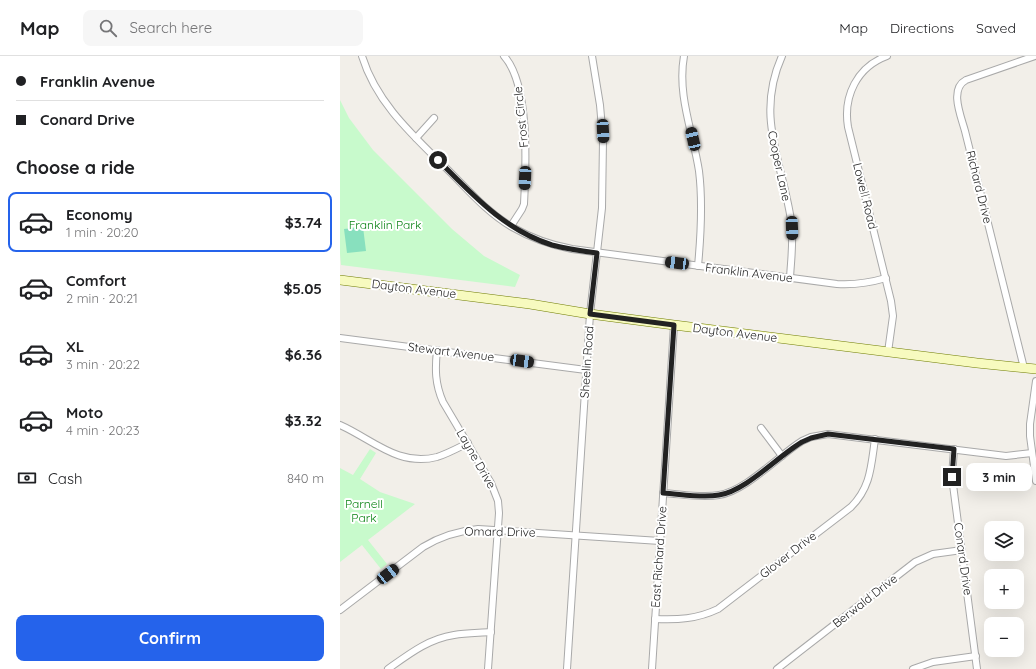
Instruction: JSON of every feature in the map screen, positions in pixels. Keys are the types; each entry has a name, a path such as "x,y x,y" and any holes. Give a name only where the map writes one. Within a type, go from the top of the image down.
{"main road":[{"name":"Dayton Avenue","path":"340,280 530,304 590,314 674,325 1036,369"}],"street":[{"name":"Franklin Avenue","path":"362,56 370,77 386,105 416,138 481,204 496,216 530,236 550,244 572,249 790,278 850,285 868,283 886,278"},
{"name":"Frost Circle","path":"504,56 514,70 519,86 524,120 524,204 512,226"},
{"name":"Sheelin Road","path":"567,669 590,314 602,208 604,158 602,117 592,56"},
{"path":"684,56 682,82 684,102 696,152 701,188 698,266"},
{"name":"Cooper Lane","path":"782,56 773,83 770,112 772,142 791,220 792,242 790,278"},
{"name":"Lowell Road","path":"887,56 874,62 859,75 851,90 847,111 848,127 891,301 893,316 888,352"},
{"name":"Richard Drive","path":"1024,368 965,131 957,92 959,85 966,80 1035,56"},
{"path":"416,138 434,118"},
{"name":"East Richard Drive","path":"652,669 674,325"},
{"name":"Stewart Avenue","path":"340,338 586,370"},
{"name":"Layne Drive","path":"437,350 435,372 438,390 443,402 496,493 499,509 488,669"},
{"path":"1036,381 1030,424 1036,481"},
{"path":"340,425 383,449 403,458 422,459 436,457 468,443"},
{"path":"761,428 782,456"},
{"path":"663,493 710,496 727,493 742,486 802,442 820,435 836,434 1006,456 1032,453"},
{"name":"Glover Drive","path":"655,619 678,620 690,618 704,615 718,608 850,507 861,496 868,483 875,439"},
{"name":"Conard Drive","path":"954,449 952,477 977,669"},
{"name":"Omard Drive","path":"340,610 435,539 462,530 498,530 660,541"},
{"name":"Berwald Drive","path":"777,669 915,562 933,554 962,550"},
{"path":"388,669 421,646 442,637 491,632"},
{"path":"913,669 933,662 976,656"}],"green space":[{"name":"Franklin Park","path":"340,100 349,118 373,150 452,229 484,256 520,275 515,287 341,265"},
{"path":"363,227 366,251 347,253 344,229"},
{"name":"Parnell Park","path":"370,449 376,453 360,479 380,492 415,504 368,540 387,564 381,569 362,545 340,562 340,468 353,475"}],"route":[{"path":"438,160 481,204 512,226 530,236 550,244 597,253 590,314 674,325 663,493 710,496 727,493 742,486 794,446 811,438 828,434 954,449 952,477"}]}
